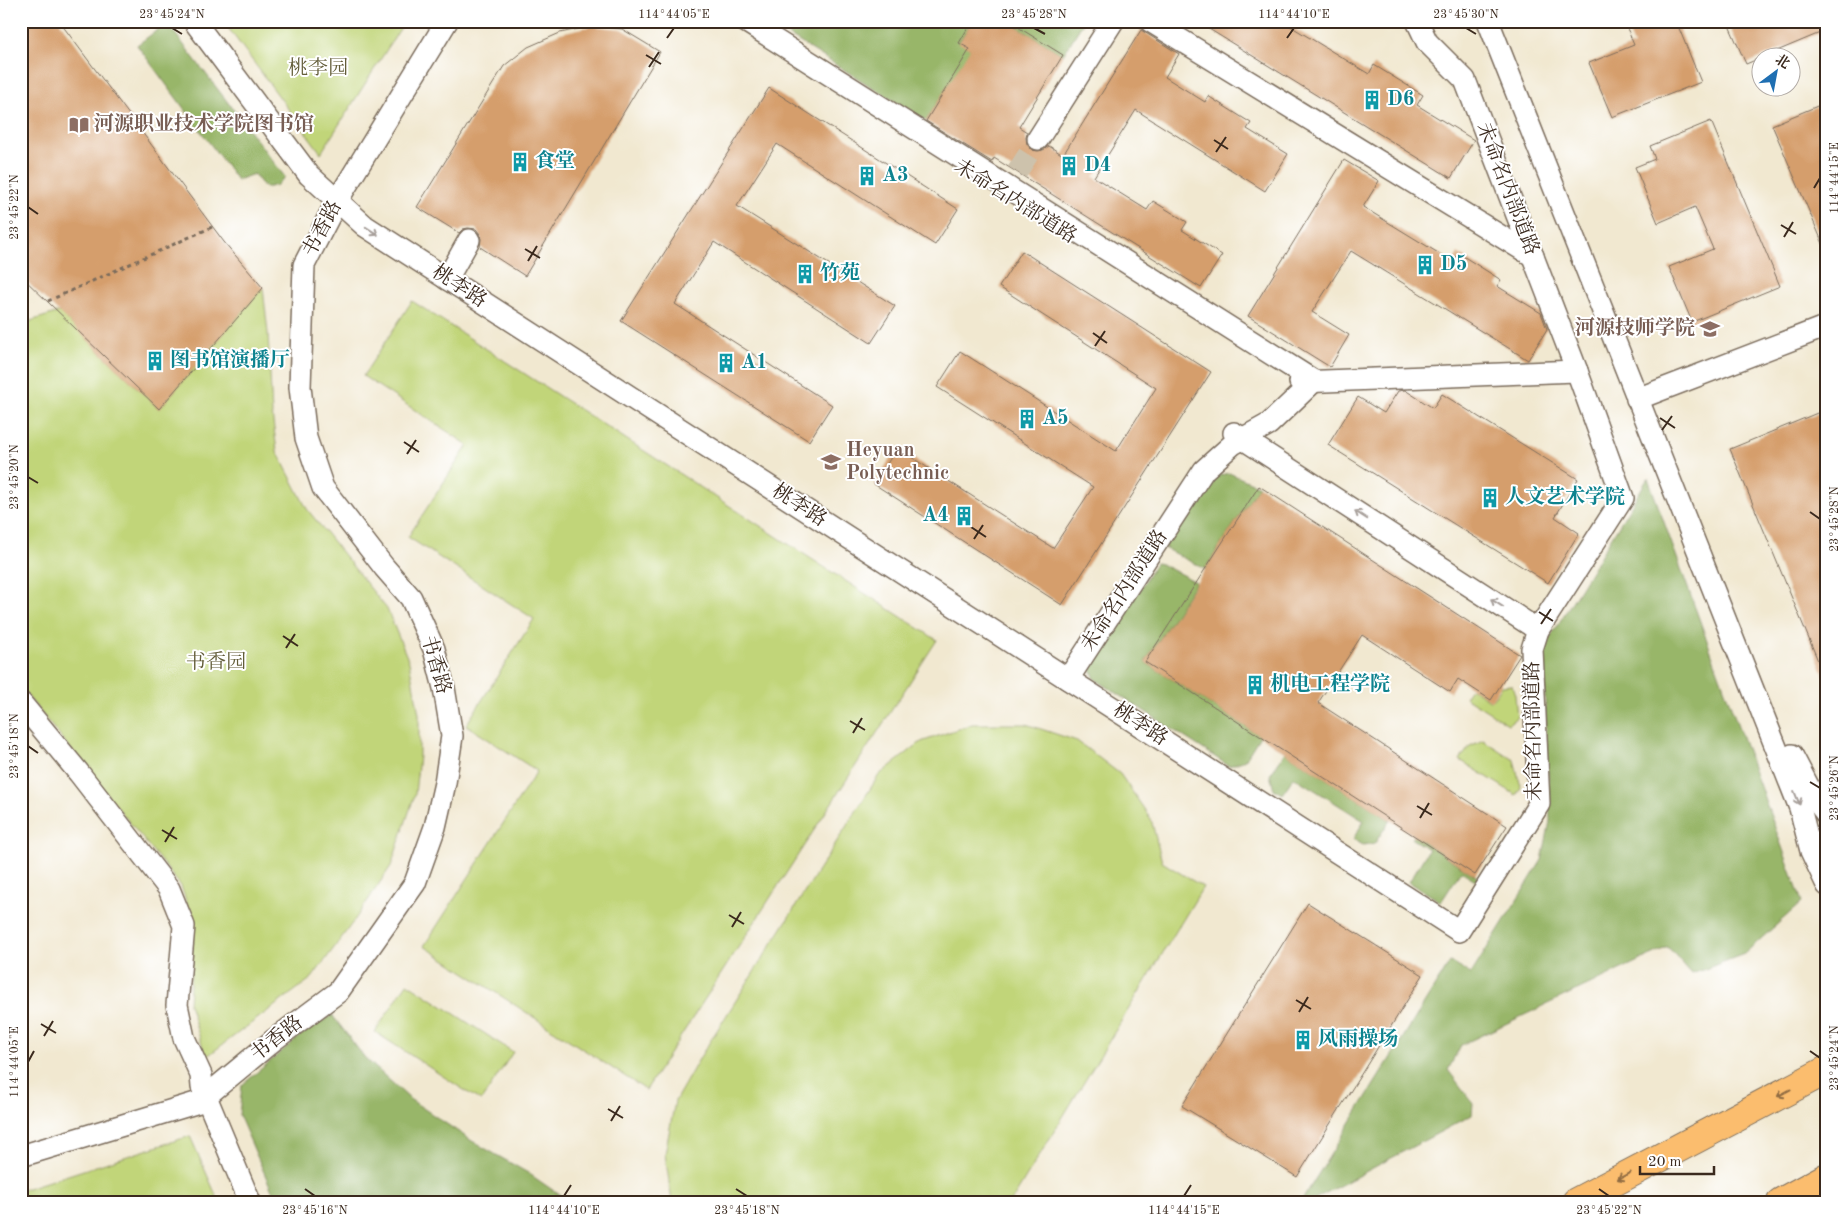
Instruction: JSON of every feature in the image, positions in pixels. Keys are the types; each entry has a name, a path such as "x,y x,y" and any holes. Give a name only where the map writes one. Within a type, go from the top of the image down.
{"main road":[{"path":"1576,1202 1827,1070"},
{"path":"1781,1202 1827,1177"}],"street":[{"name":"桃李路","path":"194,21 309,175 373,214 450,272 1462,926"},
{"name":"桃李路","path":"210,21 335,191"},
{"name":"书香路","path":"21,1144 192,1095 207,1086 330,987 406,879 434,780 439,737 426,650 402,600 314,490 298,440 288,384 293,261 335,191 431,21"},
{"name":"书香路","path":"335,191 447,21"},
{"name":"未命名内部道路","path":"730,21 1004,181"},
{"name":"未命名内部道路","path":"745,21 1004,181 1306,382 1259,418 1239,436 1234,444 1204,470 1067,671"},
{"path":"1098,21 1033,136 1113,21"},
{"path":"1150,21 1530,247"},
{"path":"1175,21 1530,247"},
{"name":"未命名内部道路","path":"1417,21 1427,42 1465,80 1530,247 1623,498 1538,630 1532,649 1539,804 1462,926"},
{"path":"1488,21 1794,760 1815,799 1827,815"},
{"path":"1503,21 1800,808 1811,851 1827,885"},
{"path":"450,272 469,240"},
{"path":"1644,397 1827,326"},
{"path":"1306,382 1576,371"},
{"path":"1239,436 1538,630"},
{"path":"21,703 79,773 169,889 184,926 177,1005 184,1038 261,1202"},
{"name":"书香路","path":"21,1156 198,1102 207,1086"},
{"path":"207,1086 250,1202"}],"path":[{"path":"48,301 212,227"}],"green space":[{"name":"桃李园","path":"223,21 405,21 321,153"},
{"path":"766,21 972,21 959,42 971,49 926,121"},
{"path":"1008,21 1084,21 1063,55"},
{"path":"167,23 285,177 277,185 265,188 254,174 237,180 137,45"},
{"name":"书香园","path":"263,288 268,333 272,414 277,451 307,509 387,609 409,662 419,714 419,756 415,794 391,866 356,918 312,978 206,1057 189,1004 194,925 181,886 21,688 21,324 59,312 159,409"},
{"path":"412,301 937,640 646,1090 424,946 537,771 466,725 534,619 408,537 468,445 363,376"},
{"path":"1229,473 1259,486 1205,569 1166,549 1166,544 1205,484 1217,476"},
{"path":"1648,478 1802,902 1744,954 1692,974 1668,947 1461,1045 1448,1070 1473,1103 1472,1115 1309,1202 1301,1202 1450,962 1471,974 1542,860 1550,821 1543,649"},
{"path":"1156,563 1196,582 1145,662 1260,736 1245,760 1229,766 1095,679 1091,669"},
{"path":"1512,685 1517,717 1508,724 1465,697 1471,688 1491,701 1502,686"},
{"path":"972,724 1026,724 1077,741 1120,774 1151,819 1162,862 1203,887 1011,1202 672,1202 665,1154 675,1101 702,1054 879,775 921,742"},
{"path":"1483,740 1514,760 1521,787 1516,795 1460,760 1470,746"},
{"path":"1285,752 1390,820 1375,843 1363,845 1353,839 1364,821 1294,777 1282,794 1274,789 1270,775"},
{"path":"1414,836 1479,878 1477,881 1461,871 1441,902 1409,882 1429,849 1412,839"},
{"path":"407,983 513,1052 481,1101 375,1032"},
{"path":"332,1015 365,1058 411,1100 472,1141 528,1173 570,1202 277,1202 239,1115 242,1085 301,1035"},
{"path":"190,1136 219,1202 21,1202 21,1190"}],"building":[{"name":"河源职业技术学院图书馆","path":"21,21 59,21 224,242 263,288 159,409 21,276"},
{"name":"D4","path":"972,21 1008,21 1063,55 1019,127 1027,132 1027,144 1032,150 1043,150 1049,146 1063,155 1141,30 1179,54 1165,77 1205,102 1208,96 1251,123 1247,129 1288,154 1265,191 1136,110 1094,177 1147,210 1153,201 1187,222 1182,230 1222,255 1201,288 994,158 992,162 926,121 970,49 959,43"},
{"name":"D6","path":"1196,21 1282,21 1369,74 1374,65 1423,95 1417,105 1474,140 1451,178"},
{"path":"1624,21 1676,21 1701,82 1612,117 1589,63 1634,45"},
{"path":"1727,21 1827,21 1827,30 1784,48 1750,48 1750,62 1746,64"},
{"name":"食堂","path":"592,26 622,29 660,52 525,276 480,247 480,234 476,229 463,229 459,233 417,207 504,66 528,47 560,33"},
{"path":"769,88 958,209 935,245 777,144 737,206 895,306 871,343 714,242 675,304 832,405 809,441 621,321"},
{"path":"1827,102 1827,253 1772,125"},
{"path":"1711,121 1780,286 1692,322 1669,267 1713,249 1695,207 1658,223 1635,167 1655,159 1650,146"},
{"name":"D5","path":"1344,160 1379,181 1363,207 1453,262 1458,253 1501,280 1497,286 1541,313 1547,329 1528,360 1351,251 1312,312 1349,335 1330,367 1248,316"},
{"path":"1022,251 1211,372 1062,605 874,484 897,448 1053,548 1093,487 937,387 960,351 1116,451 1156,388 999,287"},
{"name":"人文艺术学院","path":"1405,390 1433,408 1442,394 1578,479 1555,517 1579,533 1548,583 1328,445 1358,397 1384,413 1398,391"},
{"path":"1827,409 1827,680 1826,680 1730,449"},
{"name":"机电工程学院","path":"1259,486 1520,655 1491,700 1458,679 1450,692 1362,635 1318,703 1507,826 1475,875 1145,662"},
{"name":"风雨操场","path":"1308,903 1423,975 1297,1177 1182,1106"}],"tunnel":[{"path":"1017,172 1038,139"}],"place":[{"name":"D6","path":"1372,100"},
{"name":"河源职业技术学院图书馆","path":"79,125"},
{"name":"食堂","path":"520,162"},
{"name":"D4","path":"1069,166"},
{"name":"A3","path":"867,176"},
{"name":"D5","path":"1425,265"},
{"name":"竹苑","path":"805,274"},
{"name":"河源技师学院","path":"1710,329"},
{"name":"图书馆演播厅","path":"155,361"},
{"name":"A1","path":"726,363"},
{"name":"A5","path":"1027,419"},
{"name":"Heyuan Polytechnic","path":"831,462"},
{"name":"人文艺术学院","path":"1490,498"},
{"name":"A4","path":"964,516"},
{"name":"机电工程学院","path":"1255,685"},
{"name":"风雨操场","path":"1303,1040"}]}
